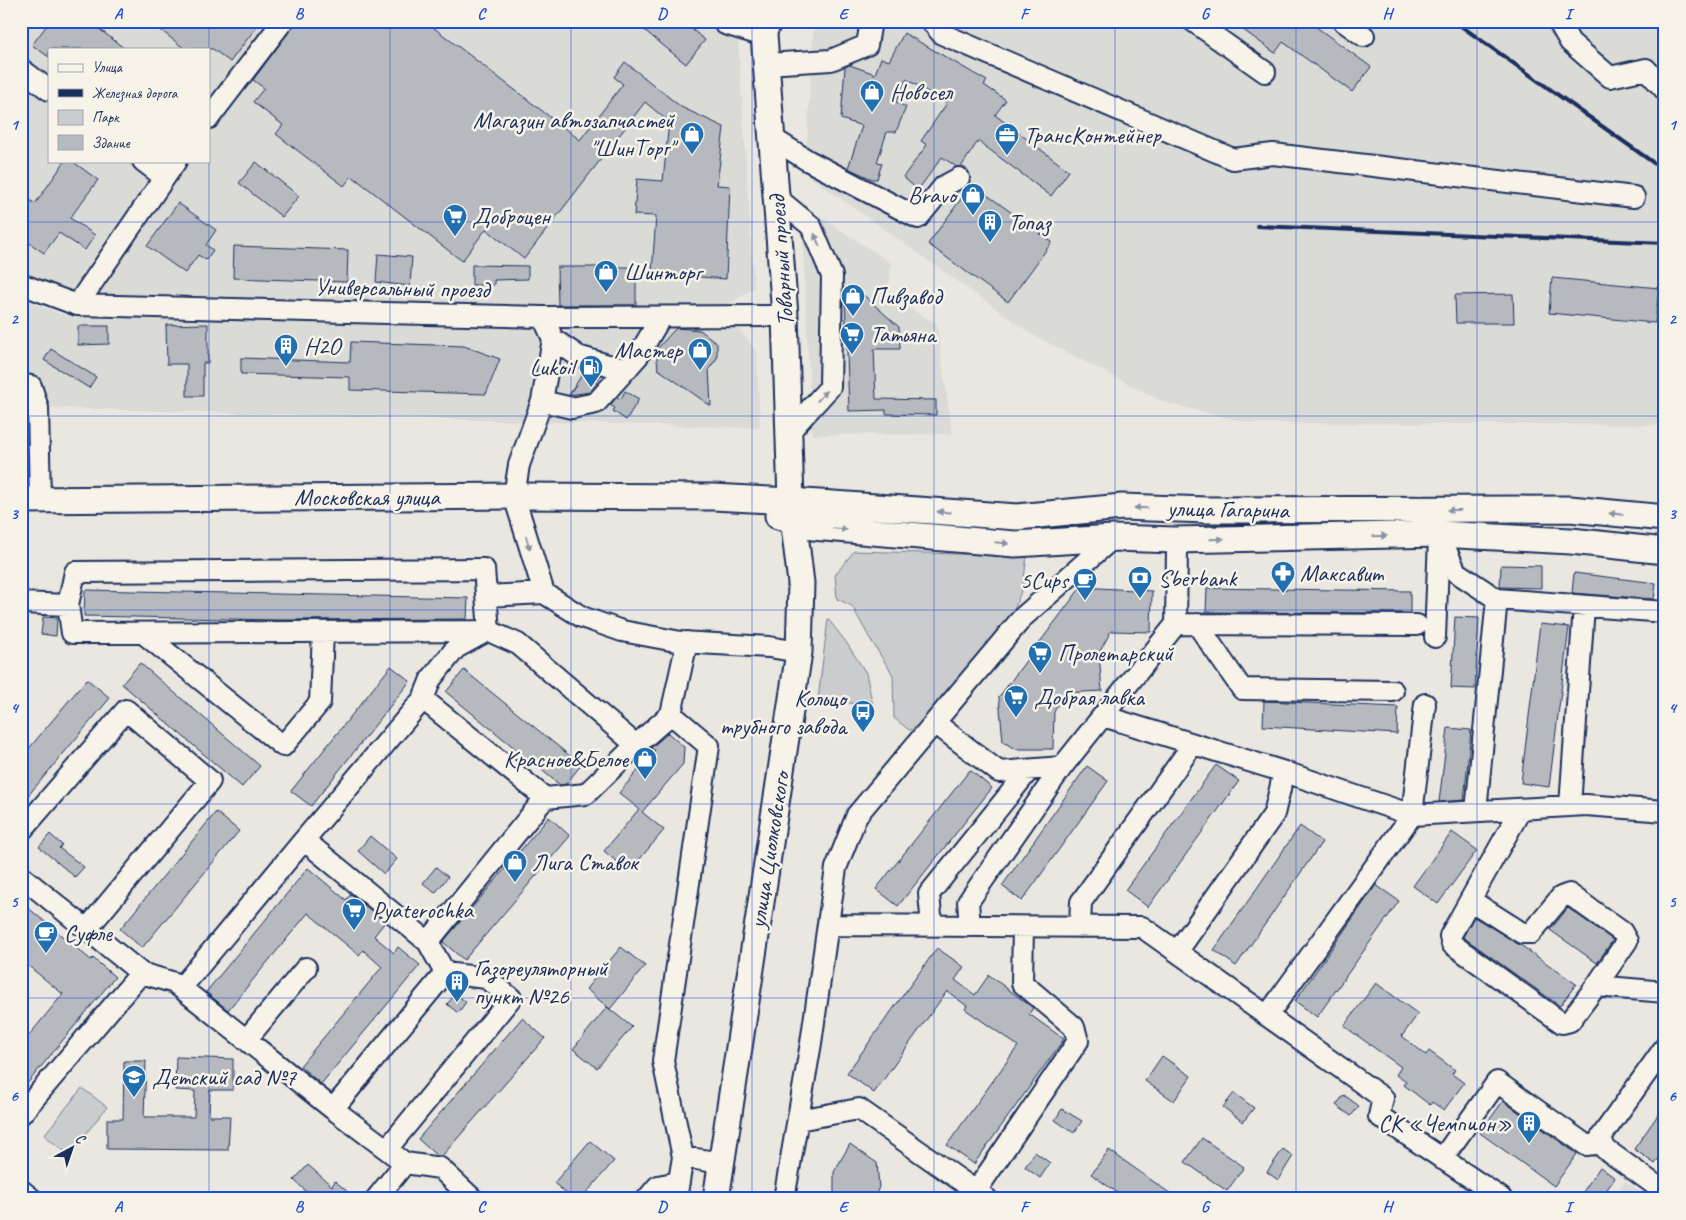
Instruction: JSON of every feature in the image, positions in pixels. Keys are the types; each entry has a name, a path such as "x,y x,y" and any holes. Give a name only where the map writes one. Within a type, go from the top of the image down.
{"main road":[{"name":"Товарный проезд","path":"766,26 766,64 785,316 792,511"},
{"name":"Московская улица","path":"31,500 514,496 713,497 792,511"},
{"name":"улица Гагарина","path":"792,511 1017,517 1122,507 1207,510 1570,509 1665,518"},
{"name":"улица Гагарина","path":"792,511 814,527 1015,544 1114,538 1175,540 1439,534 1571,542 1665,551"},
{"name":"улица Циолковского","path":"716,1199 799,652 801,583 792,511"}],"street":[{"path":"210,117 283,21"},
{"path":"766,64 831,60 867,45 871,21"},
{"path":"931,21 942,34 1233,159 1273,154 1634,197"},
{"path":"1193,21 1266,72"},
{"path":"1343,21 1364,36"},
{"path":"1558,21 1570,42 1610,77 1646,69 1665,90"},
{"path":"731,23 766,26"},
{"path":"21,69 48,89"},
{"path":"772,138 807,160 918,218 944,186 959,178"},
{"path":"143,162 164,177"},
{"path":"77,305 175,162"},
{"path":"777,198 811,226 832,276 830,388 789,432"},
{"name":"Универсальный проезд","path":"21,284 77,305 543,317 785,316"},
{"path":"543,317 553,340 542,401 519,465 514,496 544,593"},
{"path":"542,401 572,408 596,403 638,356 661,317"},
{"path":"553,340 578,356 608,365 628,368"},
{"path":"21,384 31,386 38,408 31,500"},
{"path":"1439,534 1456,572 1497,599 1665,612"},
{"path":"1435,637 1439,534"},
{"path":"784,1199 811,1043 836,868 858,815 1023,617 1114,538"},
{"path":"970,926 968,902 1062,767 1176,624 1177,549 1175,540"},
{"path":"489,630 484,569 75,572 68,606 72,633 489,630 518,644 636,745"},
{"path":"486,596 544,593 582,617 614,628 687,642 769,647 799,652"},
{"path":"1476,811 1497,599"},
{"path":"21,603 68,606"},
{"path":"1570,806 1584,606"},
{"path":"1176,624 1417,625"},
{"path":"1197,624 1242,689 1393,691"},
{"path":"181,988 423,699 431,679 456,648 489,630"},
{"path":"143,633 283,746 320,702 323,632"},
{"path":"423,699 545,798 586,794 671,714 687,642"},
{"path":"1267,1016 1412,814 1425,704"},
{"path":"22,829 126,710 210,781 87,929"},
{"path":"647,1199 658,1186 678,1190 682,1157 662,1061 709,746 671,714"},
{"path":"1103,716 1412,814 1586,805 1665,811"},
{"path":"935,723 999,772 1062,767"},
{"path":"1080,927 1080,902 1192,744"},
{"path":"932,926 930,894 1029,770"},
{"path":"1177,952 1274,814 1284,772"},
{"path":"428,942 545,798"},
{"path":"1470,900 1522,933 1532,933 1561,896 1569,894 1622,932 1627,941 1570,1021 1562,1023 1452,944 1450,936 1470,900 1521,809"},
{"path":"304,840 428,942 445,974"},
{"path":"21,876 141,973 175,983 333,1109 405,1163 440,1168 473,1199"},
{"path":"828,926 1142,927 1383,1098 1380,1116 1501,1198"},
{"path":"798,1120 859,1109 981,1195 1078,1041 1074,1027 1022,983 1023,927"},
{"path":"246,1040 306,968"},
{"path":"21,1114 141,973"},
{"path":"333,1109 445,974"},
{"path":"387,1149 510,998 486,978 445,974"},
{"path":"1596,986 1665,992"},
{"path":"1664,1190 1605,1149 1600,1138 1665,1047"},
{"path":"1442,1159 1497,1082 1586,1146 1603,1143"},
{"path":"682,1157 722,1163"},
{"path":"376,1199 405,1163"},
{"path":"21,1190 32,1199"}],"shaded area":[{"path":"21,21 737,21 754,288 720,310 112,303 44,286 21,277"},
{"path":"814,21 1665,21 1665,425 1249,423 1166,403 1033,335 805,173"},
{"path":"801,204 891,263 888,296 937,324 952,434 812,435"},
{"path":"21,299 73,318 735,323 757,353 760,428 21,407"},
{"path":"1625,1181 1650,1199 1613,1199"}],"green space":[{"path":"854,551 1027,556 1023,586 1013,613 922,728 909,730 894,718 893,675 852,606 837,599 835,575"},
{"path":"828,619 866,673 873,706 818,699"},
{"path":"82,1088 107,1107 69,1155 44,1135"}],"building":[{"path":"50,21 89,21 124,48 48,48 48,56 32,45"},
{"path":"149,21 261,21 230,62 210,48 184,48"},
{"path":"297,21 425,21 580,140 623,84 614,77 625,62 681,107 724,127 717,185 730,186 726,279 652,273 656,216 634,215 637,179 663,181 669,122 645,102 524,259 486,229 462,261 352,176 344,186 276,134 283,125 253,102 264,88 253,80"},
{"path":"633,21 682,21 705,40 686,64"},
{"path":"1231,21 1308,21 1371,67 1352,92 1283,42 1275,53"},
{"name":"Новосел","path":"904,33 987,81 984,85 1006,100 995,115 1069,171 1051,196 978,141 961,167 957,167 942,157 918,190 903,177 927,145 921,141 947,103 906,79 896,102 906,107 896,132 887,132 877,162 882,163 877,179 872,179 848,168 862,126 841,119 845,67 850,65 875,74 881,58 889,61"},
{"path":"64,162 73,162 98,180 70,218 95,235 85,250 59,233 44,253 21,237 21,193 35,204"},
{"path":"256,162 299,196 282,217 239,183"},
{"name":"Топаз","path":"972,184 1052,242 1008,302 928,244"},
{"path":"178,203 216,230 206,245 213,250 206,260 198,255 185,273 147,246"},
{"path":"234,246 348,250 347,282 233,278"},
{"path":"378,254 412,257 410,286 376,282"},
{"path":"472,265 528,266 528,279 494,280 494,285 472,285"},
{"path":"557,267 636,267 636,305 558,305"},
{"path":"1552,278 1659,288 1655,323 1549,313"},
{"path":"859,291 899,327 900,349 874,349 876,399 936,400 936,415 886,414 886,410 849,411 845,295"},
{"path":"1513,294 1514,323 1456,323 1455,295"},
{"path":"208,324 208,363 203,363 203,396 187,396 187,364 167,364 166,325"},
{"path":"78,326 109,326 109,344 78,345"},
{"path":"676,328 700,330 717,343 717,358 709,369 711,406 658,369 656,350"},
{"path":"351,342 464,346 500,359 486,394 350,390 350,377 241,374 241,358 350,362"},
{"path":"51,349 96,377 89,388 44,360"},
{"path":"585,370 601,375 597,384 590,392 569,395"},
{"path":"625,391 639,399 626,420 613,411 615,408 610,405 617,397 621,399"},
{"path":"1501,565 1541,566 1541,588 1500,587"},
{"path":"1574,573 1656,583 1654,599 1572,593"},
{"name":"Пролетарский","path":"1081,587 1152,591 1151,632 1111,631 1099,653 1102,691 1064,693 1054,712 1053,749 1016,749 1003,742 999,697"},
{"path":"1207,588 1410,591 1410,613 1206,612"},
{"path":"85,590 468,598 467,619 279,620 84,616"},
{"path":"43,617 57,618 56,636 41,634"},
{"path":"1455,617 1479,618 1475,689 1451,688"},
{"path":"1540,624 1569,627 1549,787 1521,783"},
{"path":"140,663 260,766 242,787 122,684"},
{"path":"391,666 410,681 311,806 291,791"},
{"path":"464,670 581,765 566,784 560,785 446,692"},
{"path":"87,679 110,698 21,804 21,758"},
{"path":"1264,701 1398,707 1397,734 1263,726"},
{"path":"1448,728 1471,730 1464,800 1439,802"},
{"path":"668,733 684,747 683,764 642,812 664,830 629,872 604,851 639,809 619,793 655,750 651,748"},
{"path":"1216,765 1239,781 1148,907 1125,890"},
{"path":"1087,766 1108,781 1022,901 1002,886"},
{"path":"970,770 992,788 898,906 876,889"},
{"path":"216,812 239,831 142,948 120,929"},
{"path":"549,817 570,836 464,960 443,942"},
{"path":"1300,826 1322,842 1236,966 1214,950"},
{"path":"1452,832 1477,850 1438,904 1413,886"},
{"path":"50,834 62,845 59,848 84,867 75,877 39,847"},
{"path":"370,836 397,859 384,874 358,851"},
{"path":"436,867 448,877 435,893 423,883"},
{"path":"308,868 346,900 351,894 385,922 374,936 394,953 398,947 420,965 321,1084 300,1066 382,967 363,950 359,955 308,913 228,1010 206,992"},
{"path":"1376,885 1399,901 1317,1017 1295,1001"},
{"path":"21,902 91,960 93,958 115,977 21,1091 21,1045 63,994 21,960"},
{"path":"1568,908 1613,940 1597,963 1550,930"},
{"path":"1474,917 1519,944 1576,984 1560,1006 1463,937"},
{"path":"621,947 645,966 610,1009 586,989"},
{"path":"937,948 964,967 955,980 975,995 989,975 1033,1008 1029,1014 1064,1039 974,1164 947,1145 1018,1046 965,1009 967,1006 947,991 874,1093 847,1073"},
{"path":"1376,983 1418,1014 1402,1036 1426,1055 1429,1051 1455,1070 1452,1074 1464,1083 1444,1110 1432,1102 1430,1105 1404,1085 1406,1082 1396,1075 1401,1067 1344,1026"},
{"name":"Газореуляторный пункт №26","path":"456,994 466,1002 458,1013 447,1004"},
{"path":"607,1007 632,1027 597,1068 573,1049"},
{"path":"522,1018 545,1038 442,1156 437,1156 418,1139"},
{"path":"1162,1056 1191,1076 1174,1101 1145,1081"},
{"name":"Детский сад №7","path":"176,1057 233,1059 233,1090 210,1090 209,1116 230,1116 228,1150 107,1149 107,1119 123,1119 124,1061 146,1061 144,1117 194,1117 195,1091 175,1090"},
{"path":"1234,1093 1254,1108 1243,1122 1223,1107"},
{"path":"1344,1095 1359,1106 1351,1116 1336,1105"},
{"name":"СК «Чемпион»","path":"1503,1101 1577,1154 1554,1186 1480,1133"},
{"path":"1665,1105 1665,1150 1655,1164 1634,1149"},
{"path":"1062,1109 1082,1121 1074,1133 1055,1120"},
{"path":"1202,1138 1244,1167 1227,1191 1185,1162"},
{"path":"590,1141 614,1161 581,1199 573,1199 554,1183"},
{"path":"850,1144 877,1163 879,1187 874,1199 834,1199 834,1172"},
{"path":"1283,1149 1293,1156 1278,1180 1267,1172"},
{"path":"1109,1150 1178,1199 1126,1199 1091,1174"},
{"path":"1035,1152 1050,1163 1040,1178 1025,1167"},
{"path":"308,1165 332,1186 335,1181 356,1199 314,1199 294,1180"},
{"path":"1600,1167 1615,1178 1600,1199 1592,1199 1583,1192"}],"railway":[{"path":"1454,21 1665,171"},
{"path":"1257,226 1665,243"}],"place":[{"name":"Новосел","path":"872,113"},
{"name":"Магазин автозапчастей \"ШинТорг\"","path":"692,155"},
{"name":"ТрансКонтейнер","path":"1007,156"},
{"name":"Bravo","path":"973,216"},
{"name":"Доброцен","path":"455,237"},
{"name":"Топаз","path":"990,243"},
{"name":"Шинторг","path":"606,293"},
{"name":"Пивзавод","path":"853,317"},
{"name":"Татьяна","path":"852,355"},
{"name":"Н2О","path":"286,367"},
{"name":"Мастер","path":"700,371"},
{"name":"Lukoil","path":"591,388"},
{"name":"Максавит","path":"1283,594"},
{"name":"Sberbank","path":"1140,599"},
{"name":"5Cups","path":"1085,601"},
{"name":"Пролетарский","path":"1040,674"},
{"name":"Добрая лавка","path":"1016,718"},
{"name":"Кольцо трубного завода","path":"863,733"},
{"name":"Красное&Белое","path":"645,780"},
{"name":"Лига Ставок","path":"515,883"},
{"name":"Pyaterochka","path":"354,931"},
{"name":"Суфле","path":"46,954"},
{"name":"Газореуляторный пункт №26","path":"457,1003"},
{"name":"Детский сад №7","path":"134,1098"},
{"name":"СК «Чемпион»","path":"1529,1144"}]}
